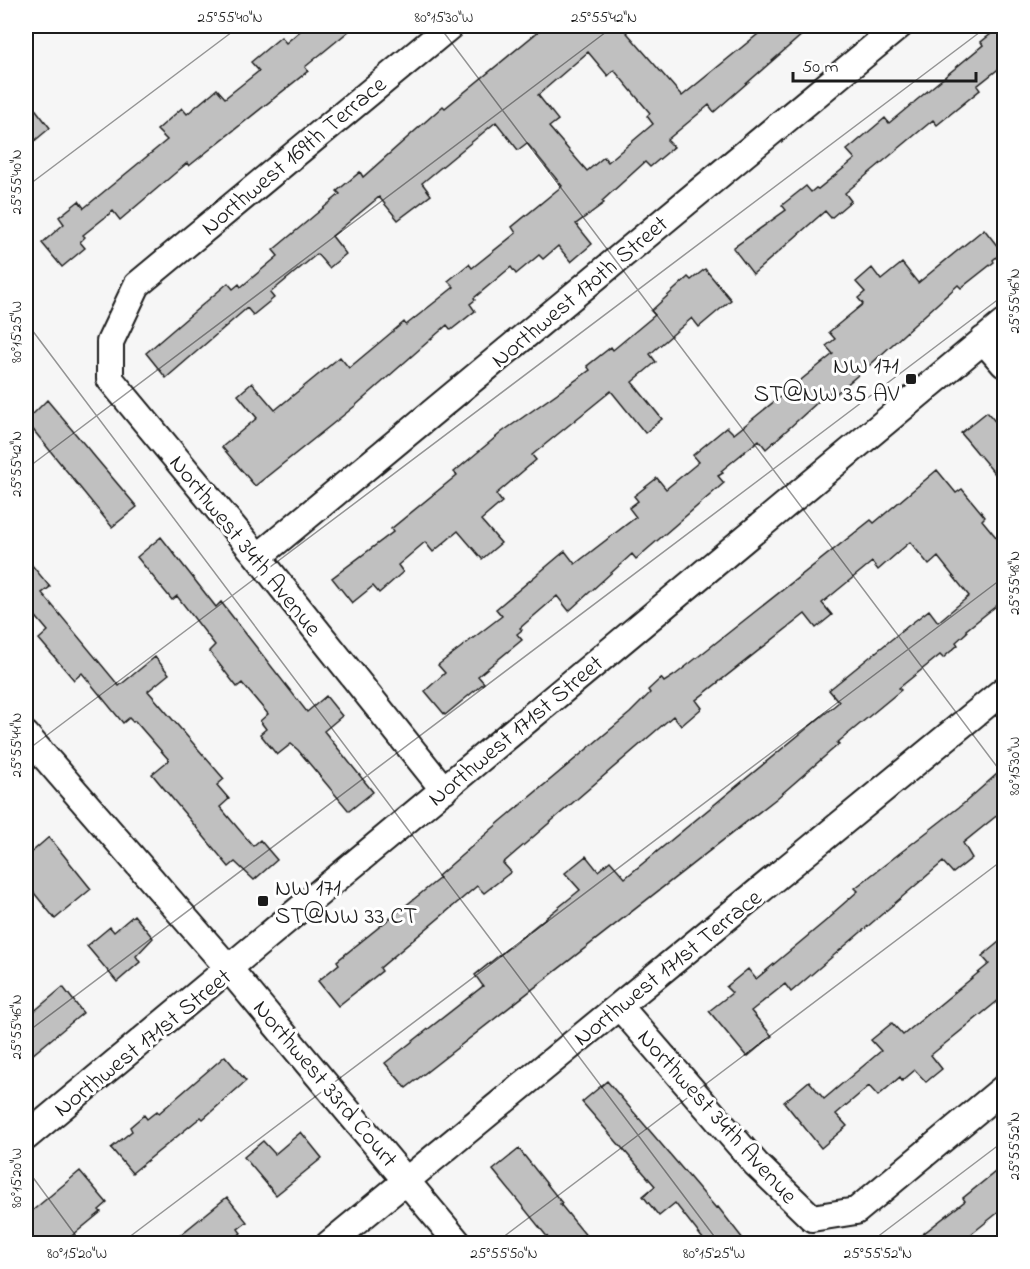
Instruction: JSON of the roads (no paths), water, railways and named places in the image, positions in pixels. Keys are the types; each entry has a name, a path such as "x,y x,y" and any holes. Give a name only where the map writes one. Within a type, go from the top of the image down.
{"street":[{"name":"Northwest 169th Terrace","path":"137,285 450,26"},
{"name":"Northwest 170th Street","path":"258,557 899,26"},
{"name":"Northwest 34th Avenue","path":"137,285 110,342 110,379 258,557 444,790"},
{"name":"Northwest 171st Street","path":"26,1137 230,970 1005,323"},
{"path":"983,340 1005,364"},
{"name":"Northwest 171st Terrace","path":"329,1244 1005,690"},
{"name":"Northwest 33rd Court","path":"26,735 230,970 459,1244"},
{"name":"Northwest 34th Avenue","path":"620,1007 756,1164 812,1218 856,1211 1005,1088"}],"place":[{"name":"NW 171 ST@NW 35 AV","path":"911,379"},
{"name":"NW 171 ST@NW 33 CT","path":"263,901"}]}
